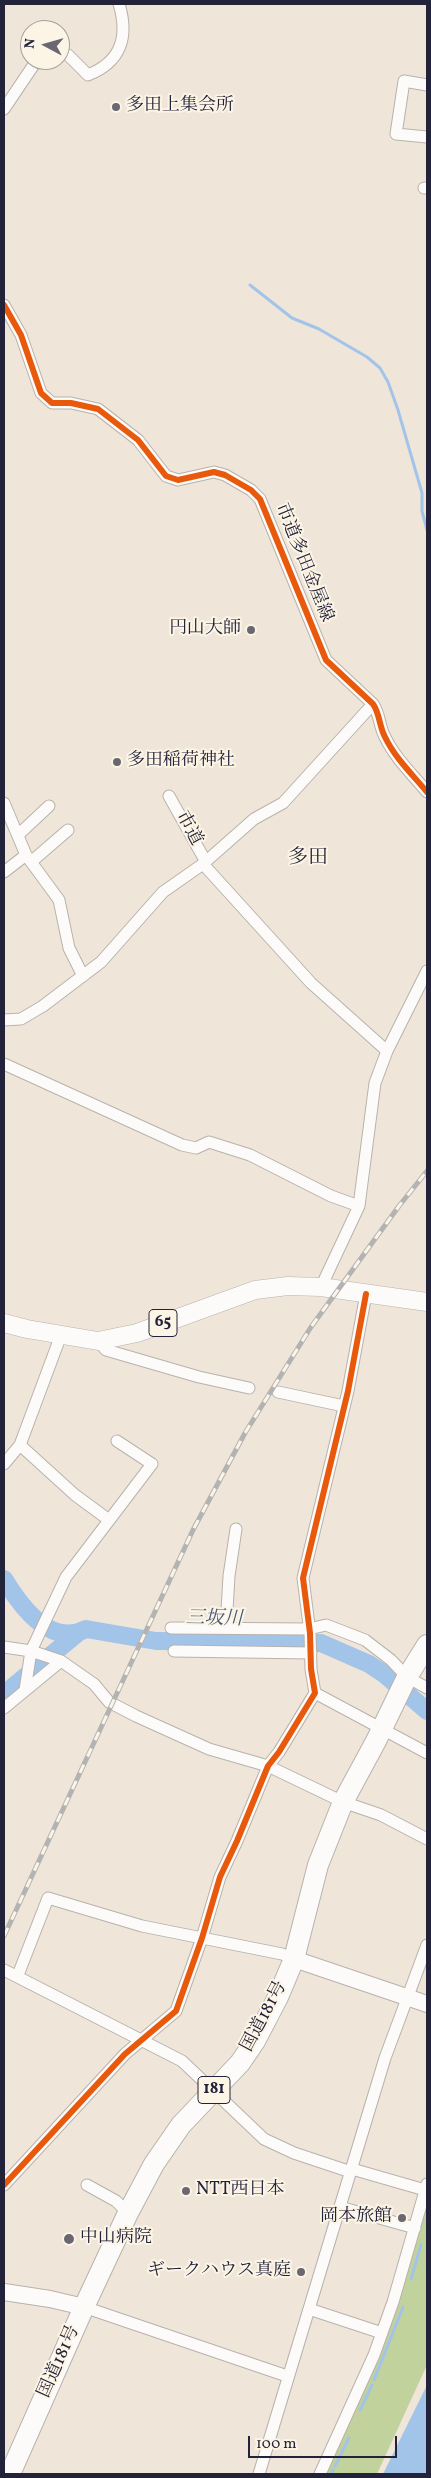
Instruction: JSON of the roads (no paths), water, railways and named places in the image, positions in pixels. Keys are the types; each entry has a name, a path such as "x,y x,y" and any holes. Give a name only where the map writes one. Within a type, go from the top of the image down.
{"highway":[{"name":"国道181号","path":"10,2474 84,2307 128,2213 154,2164 181,2124 240,2063 255,2040 278,1997 294,1959 318,1865 343,1802 382,1730 407,1677 427,1644"}],"main road":[{"name":"65","path":"4,1323 98,1341 137,1333 255,1290 288,1286 322,1287 427,1302"}],"street":[{"path":"70,57 88,75 105,68 123,41 123,16 119,4"},
{"path":"4,109 30,70"},
{"path":"427,84 404,81 396,134 427,137"},
{"name":"市道多田金屋線","path":"4,305 21,335 41,393 52,403 71,403 98,409 138,440 166,476 178,480 214,472 225,475 245,486 260,499 326,660 374,704"},
{"path":"4,1020 21,1019 101,962 163,892 205,863 254,819 283,803 374,704 378,711 383,734 393,753 427,792"},
{"name":"市道","path":"170,796 205,863 310,983 387,1051"},
{"path":"4,803 28,859 59,900 69,948 83,976"},
{"path":"18,835 49,806"},
{"path":"4,872 28,859 68,830"},
{"path":"322,1287 359,1206 375,1083 387,1051 427,971"},
{"path":"4,1064 182,1145 196,1148 209,1142 250,1155 331,1196 359,1206"},
{"path":"4,2186 101,2079 141,2039 176,2011 202,1938 220,1877 268,1766 279,1752 315,1693 310,1669 311,1653 303,1578 344,1406 366,1294"},
{"path":"4,1464 20,1445 61,1335"},
{"path":"98,1341 106,1350 200,1377 248,1388"},
{"path":"278,1392 344,1406"},
{"path":"25,1690 31,1651 66,1577 152,1464 117,1441"},
{"path":"20,1445 75,1494 109,1520"},
{"path":"226,1628 229,1576 236,1529"},
{"path":"171,1628 309,1631 326,1625 364,1640 391,1660 407,1677 427,1688"},
{"path":"4,1646 62,1660 94,1684 109,1702 136,1716 209,1749 268,1766 343,1802 381,1815 427,1839"},
{"path":"174,1651 311,1653"},
{"path":"4,1708 62,1660"},
{"path":"315,1693 427,1753"},
{"path":"18,1975 48,1898 120,1920 282,1954 427,2004"},
{"path":"259,2474 287,2376 385,2058 427,1945"},
{"path":"4,1970 18,1975 182,2061 264,2139 294,2153 351,2171 426,2187 382,2333 353,2405 320,2474"},
{"path":"87,2186 116,2201 128,2213"},
{"path":"340,2207 415,2228"},
{"path":"4,2292 50,2299 84,2307 287,2376"},
{"path":"309,2309 382,2333"}],"water":[{"path":"427,2385 427,2474 383,2474"}],"waterway":[{"path":"250,285 292,318 319,329 367,357 380,368 388,382 398,410 422,493 422,511 427,530"},
{"name":"三坂川","path":"4,1579 27,1611 48,1628 60,1633 73,1633 86,1629 156,1641 321,1643 369,1664 384,1674 427,1711"},
{"path":"4,1694 79,1632"},
{"path":"411,2279 421,2245"},
{"path":"374,2380 403,2307"},
{"path":"360,2410 372,2385"},
{"path":"335,2466 349,2438"},
{"path":"331,2474 333,2470"}],"railway":[{"path":"4,1936 193,1530 245,1433 311,1327 399,1206 427,1171"}],"place":[{"name":"多田上集会所","path":"116,107"},
{"name":"円山大師","path":"251,630"},
{"name":"多田稲荷神社","path":"117,762"},
{"name":"NTT西日本","path":"186,2191"},
{"name":"岡本旅館","path":"402,2218"},
{"name":"中山病院","path":"69,2239"},
{"name":"ギークハウス真庭","path":"301,2272"}],"district":[{"name":"多田","path":"308,859"}]}
